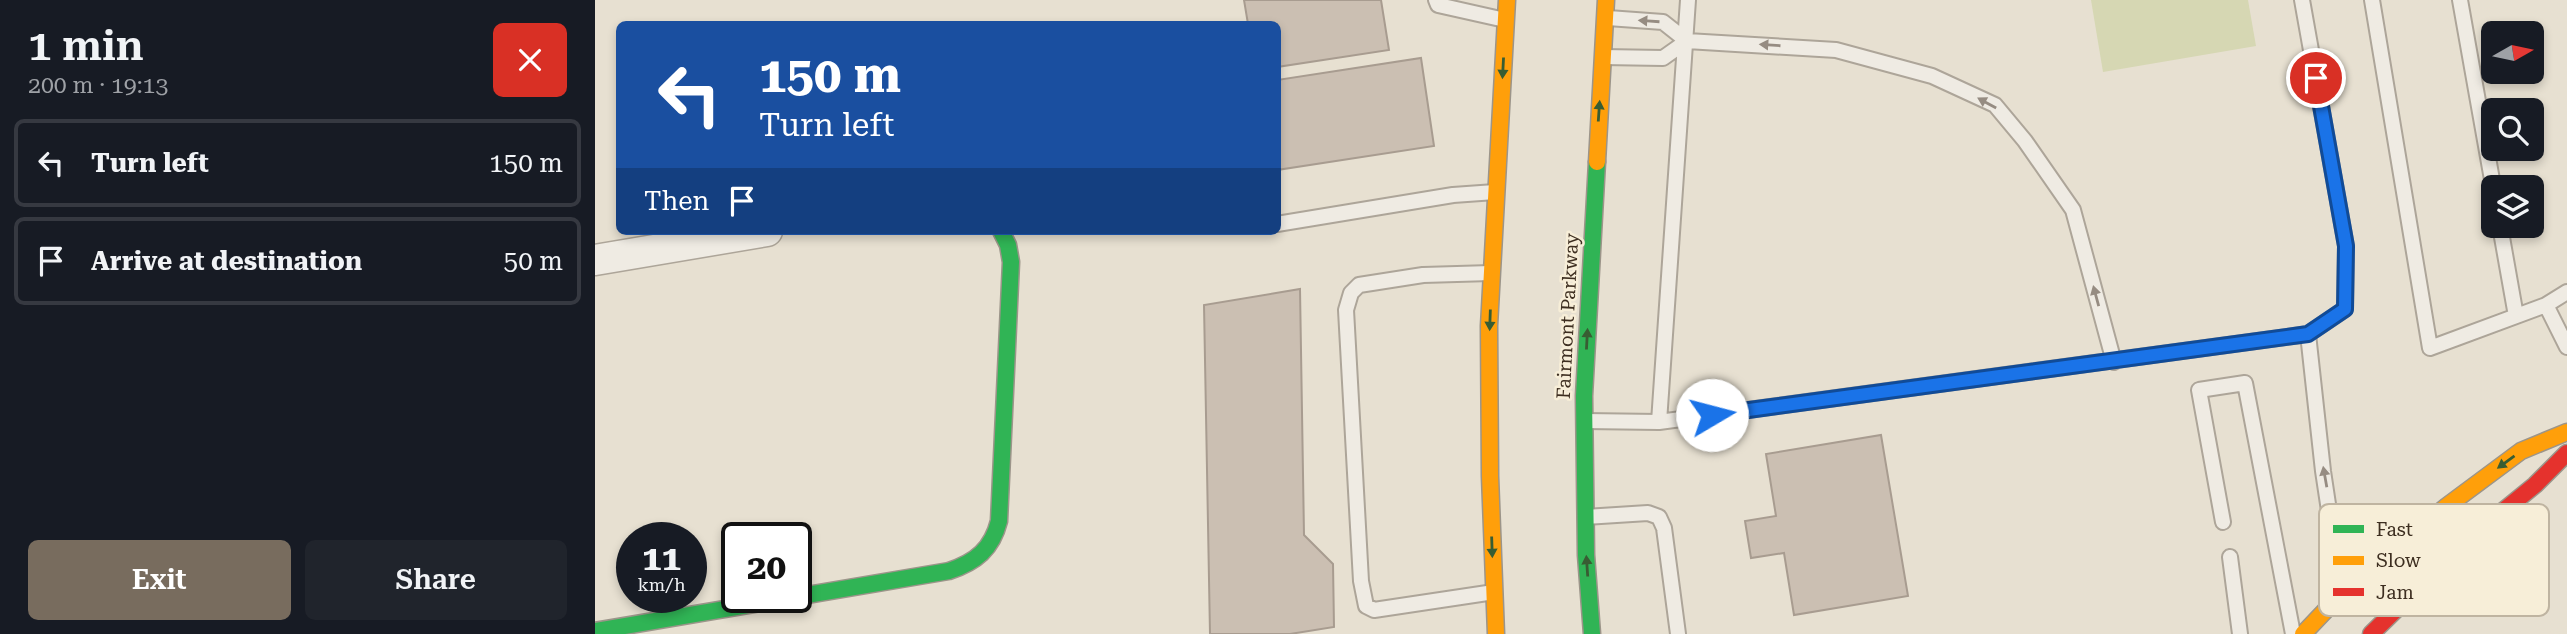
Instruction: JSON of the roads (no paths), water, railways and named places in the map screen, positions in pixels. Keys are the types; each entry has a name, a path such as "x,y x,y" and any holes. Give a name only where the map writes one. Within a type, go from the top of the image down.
{"main road":[{"path":"1496,634 1490,476 1489,326 1507,0"},
{"name":"Fairmont Parkway","path":"1592,634 1584,517 1584,421 1606,0"},
{"path":"595,631 949,571 975,561 993,543 999,521 1011,262 1009,245 1003,235"},
{"path":"2450,504 2522,451 2567,432"},
{"path":"2512,504 2567,453"},
{"path":"2304,634 2321,616"},
{"path":"2371,634 2389,616"}],"street":[{"path":"595,260 743,235"}],"lane":[{"path":"1436,0 1438,5 1506,20"},
{"path":"1659,422 1688,0"},
{"path":"1584,421 1659,422 2308,334 2345,309 2346,246 2302,0"},
{"path":"2372,0 2430,348 2546,305 2567,292"},
{"path":"2459,0 2491,175"},
{"path":"1605,18 1663,22 1687,41 1836,50 1932,76 1995,105 2025,141 2073,210 2114,362"},
{"path":"1603,57 1663,58 1687,41"},
{"path":"1281,223 1453,195 1497,192"},
{"path":"2502,238 2516,316"},
{"path":"1492,273 1423,275 1359,285 1352,293 1346,310 1361,581 1366,606 1374,610 1494,592"},
{"path":"2546,305 2567,347"},
{"path":"2308,334 2328,504"},
{"path":"2223,522 2200,390 2245,383 2293,634"},
{"path":"1584,517 1648,513 1659,517 1664,528 1678,634"},
{"path":"2230,557 2240,634"}]}
